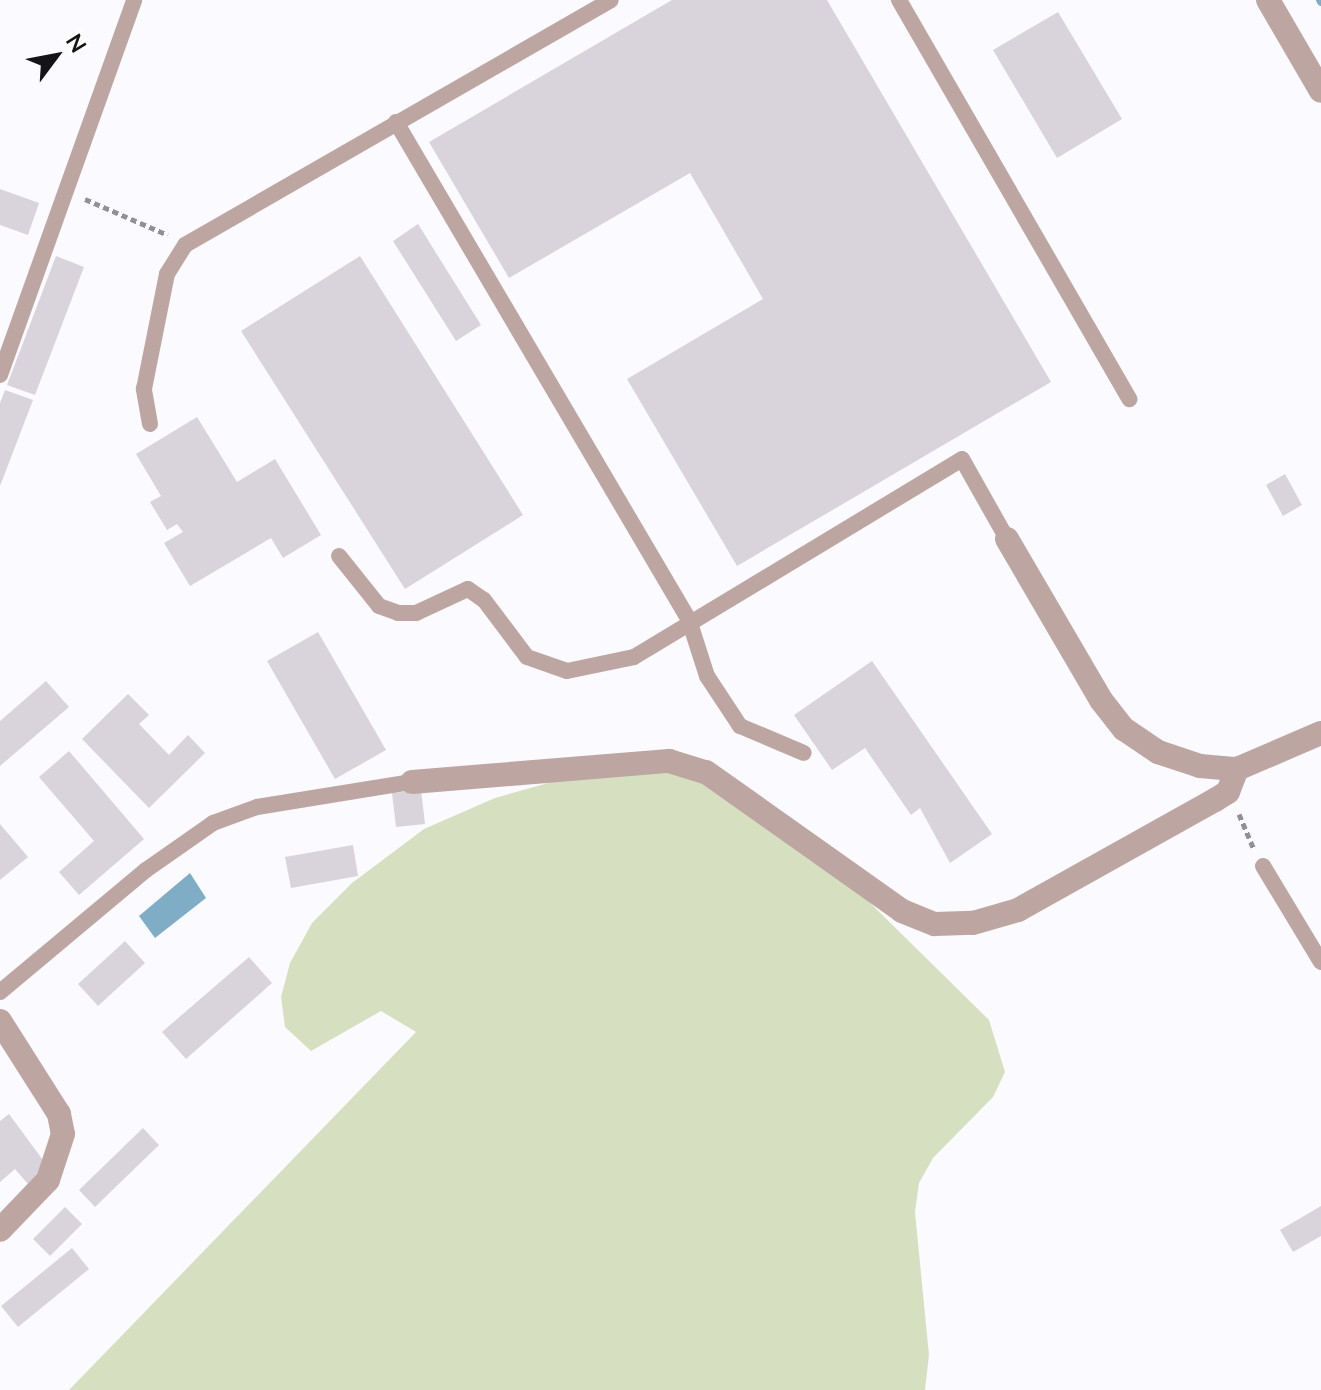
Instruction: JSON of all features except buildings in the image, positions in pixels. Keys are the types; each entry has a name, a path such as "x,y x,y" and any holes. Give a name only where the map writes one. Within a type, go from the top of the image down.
{"street":[{"path":"1268,0 1321,91"},
{"path":"1007,539 1124,729 1158,752 1200,766 1237,769 1321,733"},
{"path":"412,782 669,761 706,772 902,911 935,924 973,923 1018,910 1228,792 1237,769"},
{"path":"0,1021 59,1114 63,1134 48,1180 0,1230"}],"lane":[{"path":"0,375 69,194 134,0"},
{"path":"150,424 144,389 167,274 185,245 611,0"},
{"path":"899,0 1129,399"},
{"path":"396,122 689,620 707,676 740,726 804,753"},
{"path":"339,556 379,606 398,613 416,613 468,589 484,600 527,657 567,671 615,665 962,459 1007,539"},
{"path":"0,992 146,870 213,823 257,807 412,782"},
{"path":"1263,866 1321,962"}],"path":[{"path":"69,194 185,245"},
{"path":"1228,792 1263,866"}],"green space":[{"path":"608,766 681,773 715,787 858,891 989,1020 1005,1072 993,1097 933,1158 919,1183 915,1212 929,1355 925,1390 69,1390 416,1032 381,1011 311,1051 285,1027 281,997 290,963 312,923 352,883 424,829 495,798"}],"water":[{"path":"190,873 206,898 155,938 139,916"}]}
